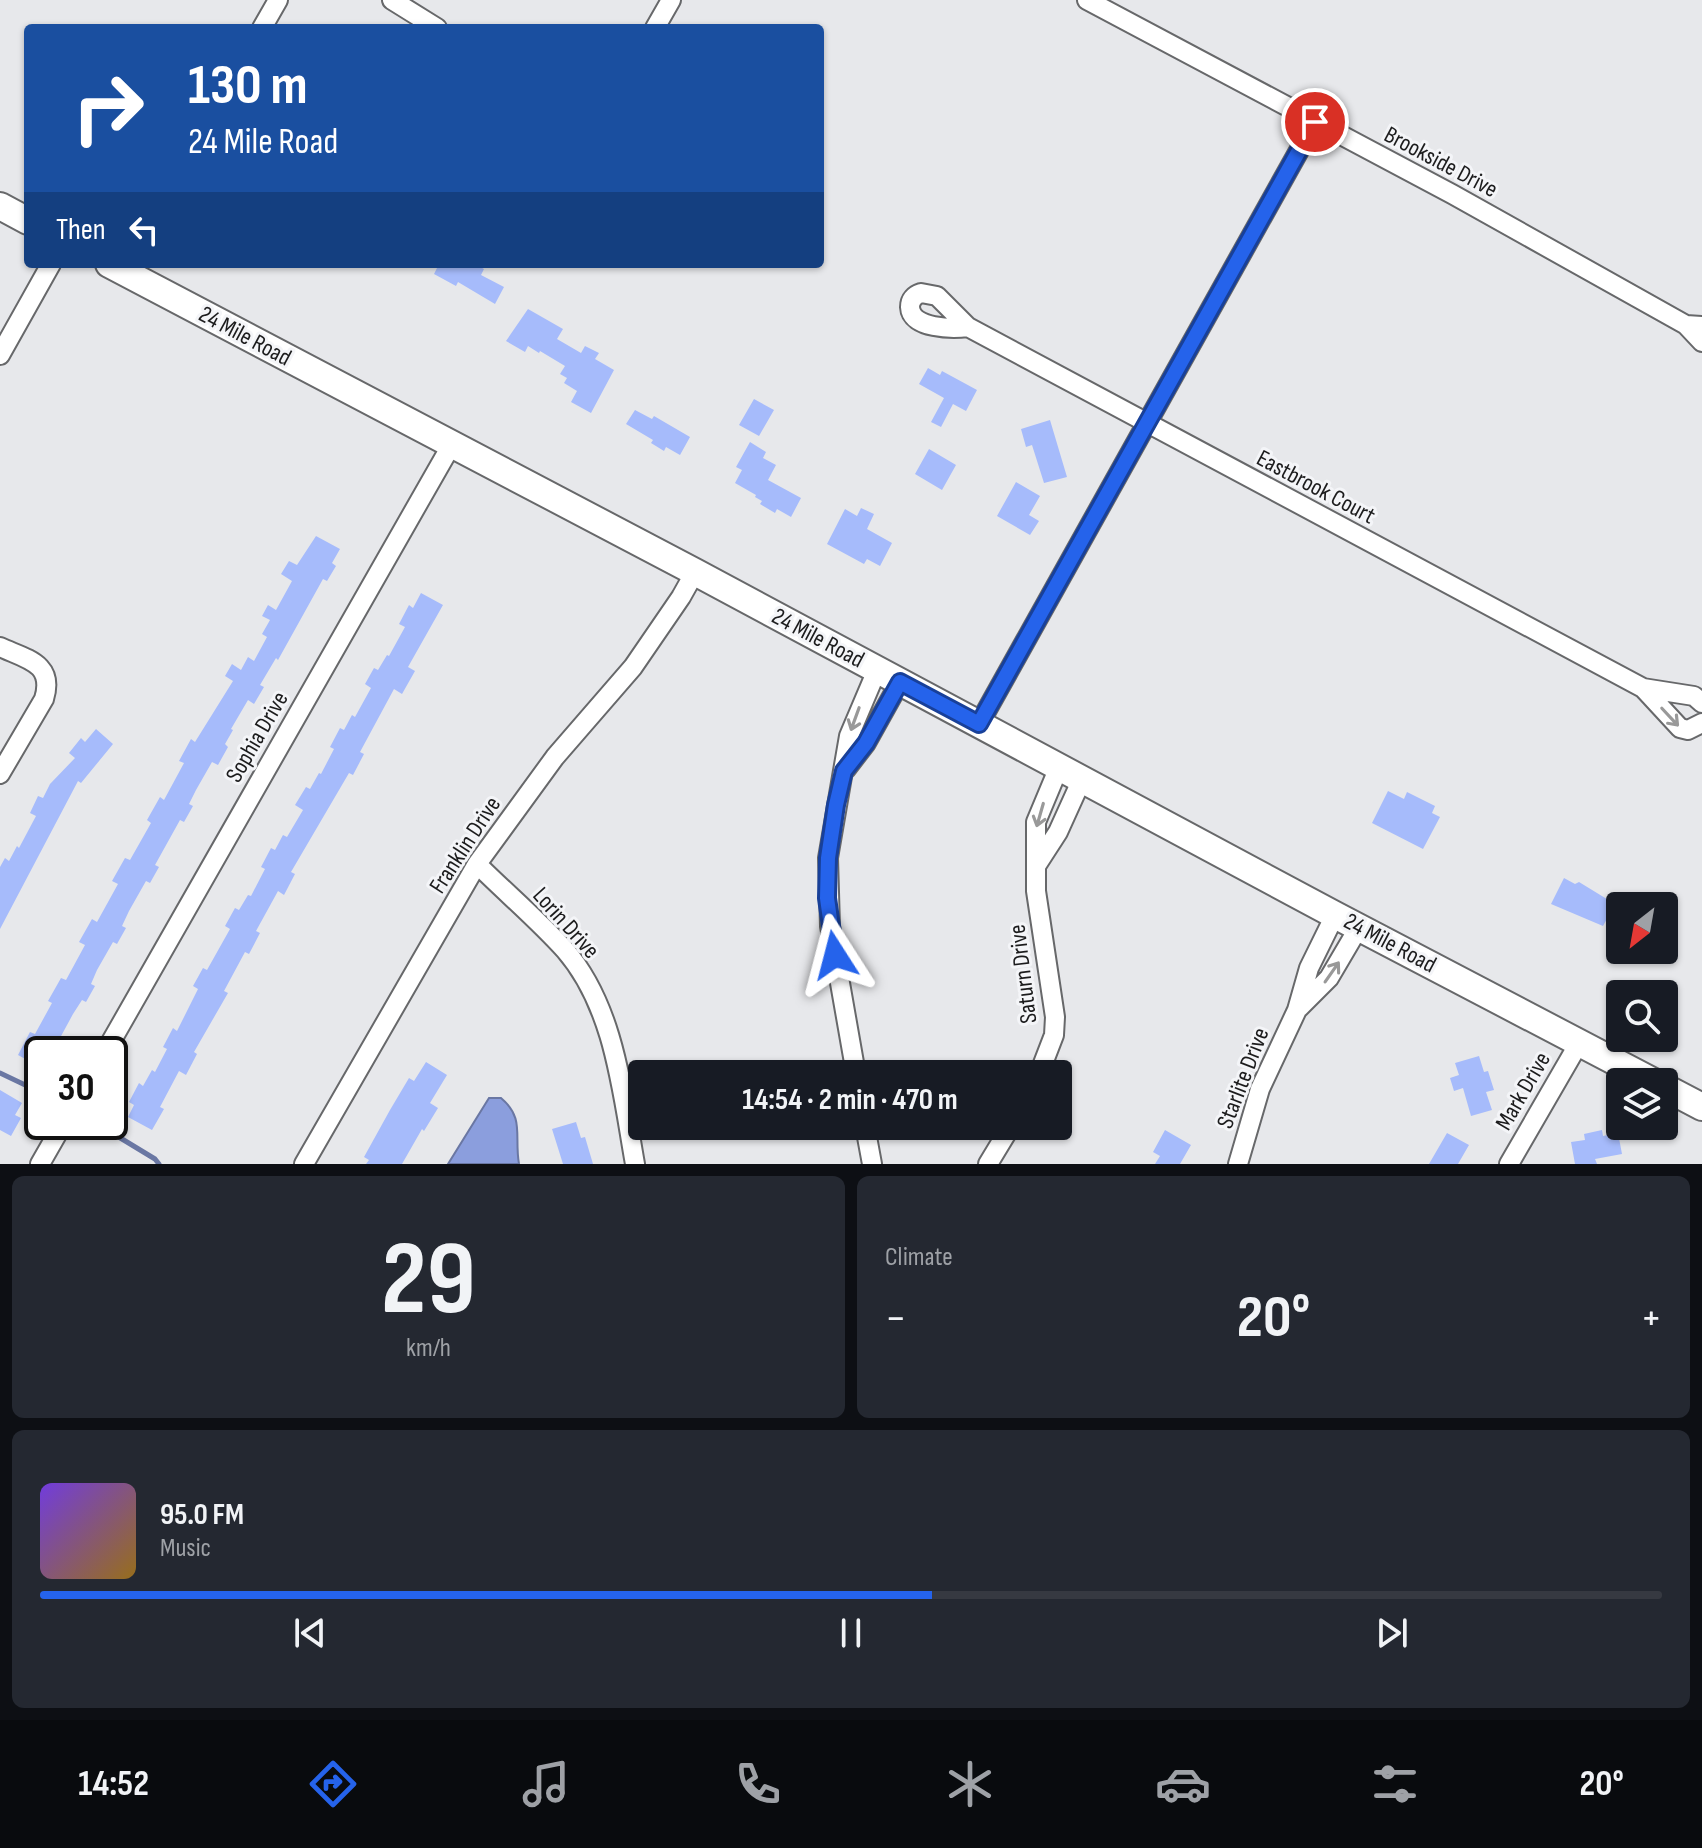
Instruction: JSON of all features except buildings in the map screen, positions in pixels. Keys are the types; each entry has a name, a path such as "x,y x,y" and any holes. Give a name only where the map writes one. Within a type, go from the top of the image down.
{"street":[{"path":"264,24 278,0"},
{"path":"392,0 431,24"},
{"path":"657,24 671,0"},
{"name":"Brookside Drive","path":"1087,0 1694,326 1702,342"},
{"path":"979,724 1315,122"},
{"path":"0,206 24,219"},
{"path":"0,355 49,268"},
{"name":"24 Mile Road","path":"122,268 1627,1068"},
{"name":"Eastbrook Court","path":"968,327 1643,688 1694,696 1702,703"},
{"name":"Sophia Drive","path":"114,1036 452,444"},
{"name":"Franklin Drive","path":"304,1164 477,864 555,757 633,667 695,572"},
{"path":"0,647 32,660 43,672 48,686 44,699 0,774"},
{"path":"844,771 866,743 889,676"},
{"path":"854,1060 827,898 828,858 849,736 889,676"},
{"name":"Eastbrook Court","path":"1643,688 1680,728 1688,730 1702,723"},
{"name":"Saturn Drive","path":"1046,1060 1054,1035 1055,1017 1036,891 1036,866 1058,832 1071,773"},
{"name":"Lorin Drive","path":"477,864 566,951 581,971 608,1030 635,1164"},
{"name":"Starlite Drive","path":"1297,1010 1329,978 1347,921"},
{"name":"Starlite Drive","path":"1238,1164 1260,1089 1297,1010 1309,968 1347,921"},
{"name":"Mark Drive","path":"1509,1164 1579,1043"},
{"path":"1678,1094 1702,1107"},
{"path":"40,1164 54,1140"},
{"path":"868,1140 872,1164"},
{"path":"988,1164 1003,1140"}],"water":[{"path":"489,1098 501,1098 513,1113 519,1164 448,1164"}],"waterway":[{"path":"0,1073 24,1084"},
{"path":"124,1140 159,1164"}],"route":[{"path":"835,955 827,898 828,858 844,771 866,743 900,682 979,724 1315,122"}]}
